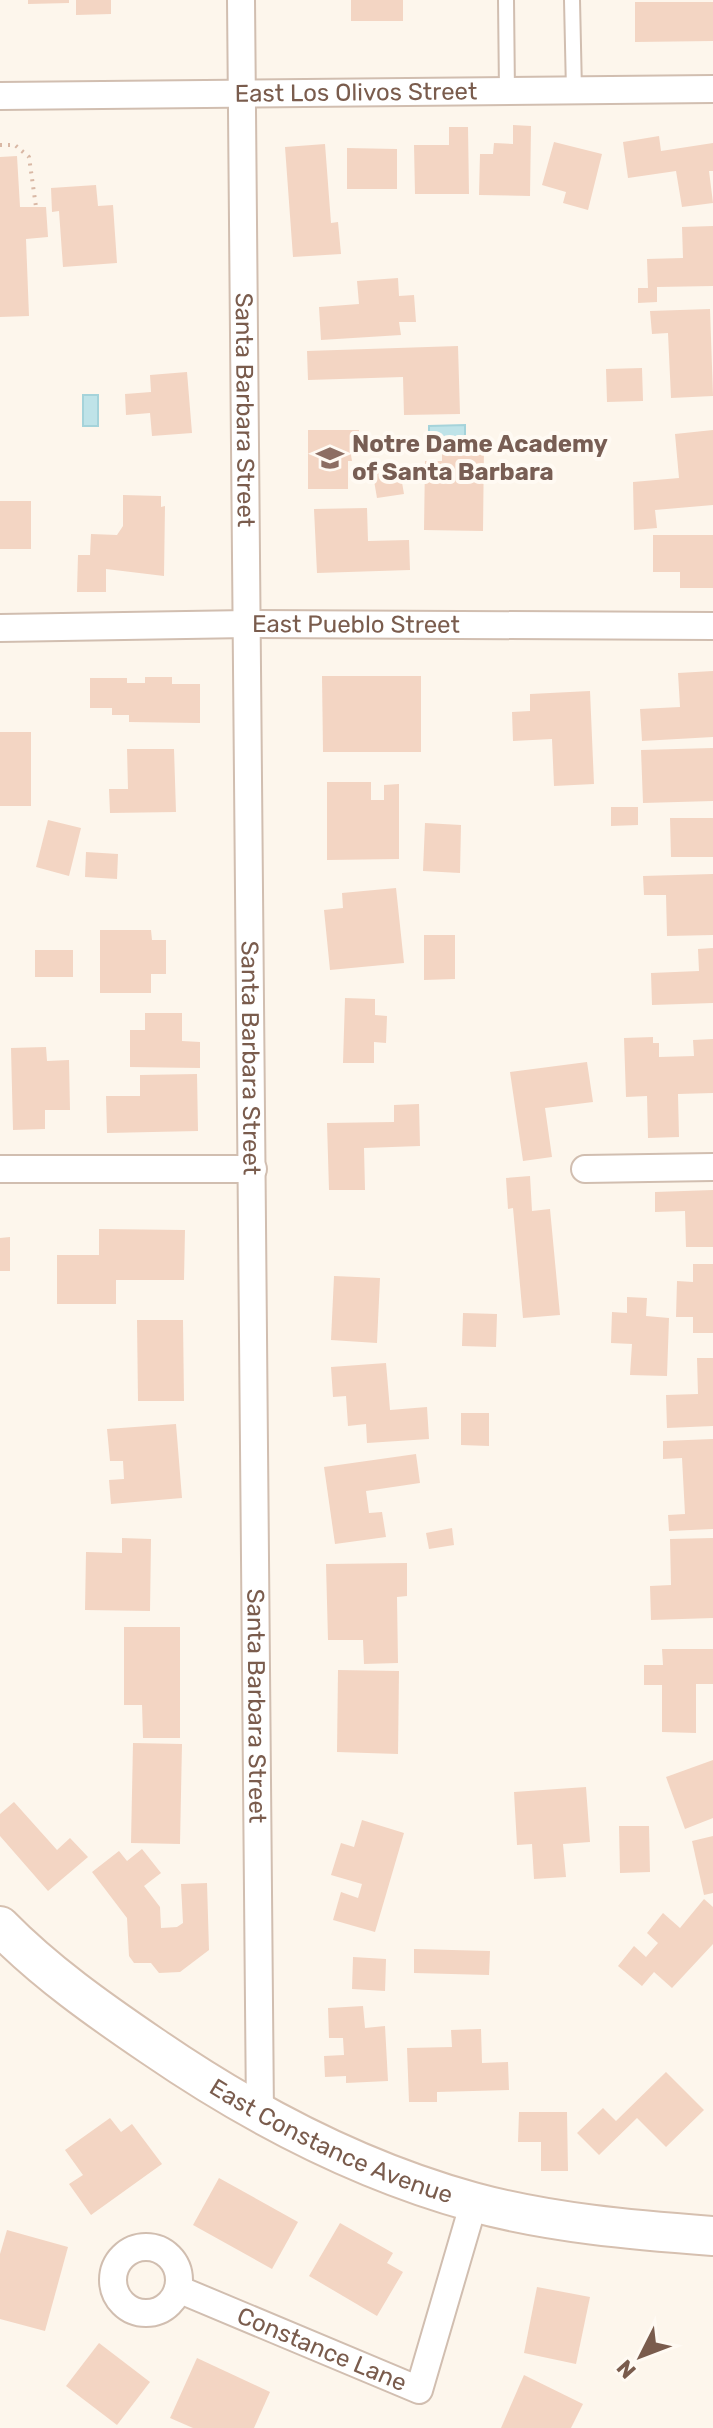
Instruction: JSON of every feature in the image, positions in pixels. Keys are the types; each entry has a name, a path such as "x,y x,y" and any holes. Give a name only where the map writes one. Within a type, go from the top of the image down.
{"street":[{"name":"Santa Barbara Street","path":"241,0 260,2115"},
{"name":"East Los Olivos Street","path":"0,96 713,89"},
{"name":"East Pueblo Street","path":"0,628 248,624 713,626"},
{"path":"585,1169 713,1167"},
{"path":"0,1169 253,1169"},
{"name":"East Constance Avenue","path":"0,1926 105,2015 260,2115 384,2173 474,2202 593,2224 713,2236"},
{"name":"Constance Lane","path":"178,2289 419,2390 474,2202"}],"lane":[{"path":"506,0 507,92"},
{"path":"572,0 574,91"}],"path":[{"path":"0,145 15,145 29,157 36,207"}],"water":[{"path":"83,395 98,395 98,426 83,426"},
{"path":"465,425 465,441 429,441 429,426"}],"building":[{"path":"28,0 69,0 69,3 28,4"},
{"path":"76,0 111,0 111,14 76,15"},
{"path":"351,0 403,0 403,21 351,21"},
{"path":"635,2 713,2 713,41 635,42"},
{"path":"513,125 531,126 530,196 479,195 480,154 493,154 494,143 513,144"},
{"path":"449,127 468,127 469,194 415,194 414,145 449,145"},
{"path":"659,136 661,151 713,143 713,171 709,171 713,203 682,207 676,171 628,178 623,142"},
{"path":"554,142 602,154 588,210 563,203 566,192 542,185"},
{"path":"325,144 331,223 338,222 341,254 293,257 285,147"},
{"path":"347,148 397,149 397,189 347,189"},
{"path":"17,156 20,207 46,207 48,237 26,239 29,316 0,317 0,157"},
{"path":"96,185 98,206 113,205 117,263 63,267 59,211 52,212 51,188"},
{"path":"713,226 713,286 657,287 657,302 638,303 638,288 648,288 647,259 683,258 682,227"},
{"path":"398,278 399,296 414,295 416,322 399,322 401,335 321,340 319,307 359,304 357,281"},
{"path":"710,309 713,396 671,398 668,333 652,334 650,311"},
{"path":"458,346 460,414 404,415 403,377 308,380 307,351"},
{"path":"642,368 643,401 607,402 606,369"},
{"path":"187,372 192,433 152,436 150,413 126,415 125,394 151,392 150,375"},
{"name":"Notre Dame Academy of Santa Barbara","path":"308,430 359,430 359,455 351,455 352,461 348,461 348,489 308,489"},
{"path":"713,430 713,505 655,510 657,528 634,530 633,482 679,478 675,434"},
{"path":"442,444 484,444 483,531 424,530 425,461 442,461"},
{"path":"399,465 404,494 377,498 372,469"},
{"path":"123,495 161,496 161,507 165,506 164,576 106,569 106,592 77,592 78,555 90,555 91,534 117,535 123,526"},
{"path":"0,501 31,501 31,549 0,549"},
{"path":"367,508 368,541 409,540 410,570 317,573 314,509"},
{"path":"653,535 713,535 713,588 680,588 680,572 653,572"},
{"path":"713,671 713,737 642,741 640,709 680,707 678,673"},
{"path":"322,676 421,676 421,752 323,752"},
{"path":"145,677 172,677 172,684 200,684 200,723 129,722 129,715 112,715 112,708 90,708 90,678 127,678 127,683 145,683"},
{"path":"590,691 594,784 554,786 552,739 513,741 512,712 530,711 530,694"},
{"path":"0,732 31,732 31,806 0,806"},
{"path":"713,748 713,801 643,803 641,750"},
{"path":"127,749 174,749 176,812 110,813 109,789 128,789"},
{"path":"327,782 371,782 371,800 384,800 384,785 399,784 399,859 327,860"},
{"path":"611,807 638,807 638,825 611,826"},
{"path":"670,818 713,818 713,857 671,857"},
{"path":"48,820 81,828 69,876 36,867"},
{"path":"425,823 461,825 460,873 423,871"},
{"path":"86,852 118,854 117,879 85,877"},
{"path":"713,874 713,935 667,936 666,895 644,895 643,876"},
{"path":"396,888 404,963 330,970 324,910 343,908 342,893"},
{"path":"100,930 151,930 152,940 166,940 166,974 151,974 151,993 100,993"},
{"path":"424,935 455,935 455,979 424,980"},
{"path":"713,948 713,1003 652,1005 651,973 699,971 698,949"},
{"path":"35,950 73,950 73,977 35,977"},
{"path":"345,998 375,999 375,1015 387,1016 386,1043 374,1042 374,1063 343,1063"},
{"path":"145,1013 182,1013 182,1041 200,1042 200,1068 130,1067 130,1030 145,1030"},
{"path":"653,1037 653,1043 659,1043 659,1057 694,1056 693,1040 713,1039 713,1093 678,1094 679,1137 648,1138 647,1096 626,1097 624,1038"},
{"path":"46,1047 47,1061 69,1060 70,1110 45,1110 45,1129 13,1130 11,1048"},
{"path":"587,1062 593,1102 545,1108 552,1157 523,1161 510,1072"},
{"path":"197,1074 198,1131 107,1133 106,1096 140,1096 140,1075"},
{"path":"419,1104 420,1146 364,1148 365,1190 329,1190 327,1123 394,1122 394,1105"},
{"path":"530,1176 532,1211 550,1209 560,1315 523,1318 513,1208 508,1209 506,1178"},
{"path":"713,1190 713,1247 686,1247 685,1211 655,1212 655,1192"},
{"path":"99,1229 185,1230 184,1280 116,1280 116,1304 57,1304 57,1255 99,1255"},
{"path":"10,1237 10,1271 0,1271 0,1238"},
{"path":"693,1264 713,1264 713,1333 693,1333 693,1317 676,1317 677,1281 693,1282"},
{"path":"334,1276 380,1278 377,1343 331,1340"},
{"path":"627,1297 647,1298 646,1316 669,1318 667,1376 630,1375 632,1344 611,1343 612,1312 627,1313"},
{"path":"463,1313 497,1314 496,1347 462,1346"},
{"path":"137,1320 183,1320 184,1401 138,1401"},
{"path":"697,1358 713,1358 713,1426 667,1428 666,1395 698,1394"},
{"path":"386,1363 390,1410 427,1407 429,1439 367,1443 366,1424 348,1426 346,1396 333,1397 331,1367"},
{"path":"461,1413 489,1413 489,1446 461,1445"},
{"path":"176,1424 182,1498 111,1504 109,1480 124,1479 123,1461 110,1461 107,1429"},
{"path":"713,1439 713,1529 669,1531 668,1515 685,1514 682,1458 663,1459 663,1441"},
{"path":"416,1454 420,1483 366,1491 369,1513 382,1512 386,1537 335,1544 324,1467"},
{"path":"452,1528 454,1545 429,1549 426,1533"},
{"path":"122,1538 151,1539 150,1611 85,1610 86,1552 122,1553"},
{"path":"713,1538 713,1618 651,1620 650,1586 671,1585 670,1539"},
{"path":"407,1563 407,1596 397,1597 398,1663 364,1664 363,1640 328,1640 326,1564"},
{"path":"124,1627 180,1627 180,1738 143,1738 142,1705 124,1705"},
{"path":"662,1649 713,1649 713,1684 696,1684 696,1733 662,1732 662,1685 644,1685 644,1665 663,1665"},
{"path":"338,1670 399,1671 398,1754 337,1752"},
{"path":"133,1743 182,1744 180,1844 131,1843"},
{"path":"713,1760 713,1818 685,1829 666,1777"},
{"path":"586,1787 590,1842 563,1844 566,1877 534,1879 532,1844 517,1845 514,1792"},
{"path":"14,1802 57,1850 70,1838 88,1857 48,1891 0,1836 0,1814"},
{"path":"362,1820 404,1833 375,1932 333,1920 341,1892 358,1898 362,1884 331,1875 341,1843 354,1847"},
{"path":"619,1826 649,1826 650,1872 620,1873"},
{"path":"713,1836 713,1893 704,1895 692,1841"},
{"path":"142,1849 161,1873 144,1886 160,1907 161,1928 177,1927 183,1923 181,1884 207,1883 209,1950 180,1972 159,1973 151,1963 134,1963 129,1956 127,1918 92,1872 119,1851 127,1861"},
{"path":"704,1899 713,1907 713,1944 672,1988 654,1972 642,1986 618,1966 634,1946 646,1957 658,1943 647,1933 663,1913 680,1928"},
{"path":"414,1949 490,1951 489,1975 414,1973"},
{"path":"353,1957 386,1959 385,1991 352,1989"},
{"path":"363,2006 365,2028 385,2026 388,2081 346,2083 346,2076 325,2077 324,2056 344,2055 343,2038 329,2038 328,2008"},
{"path":"481,2029 482,2063 508,2062 509,2090 437,2092 437,2102 409,2102 407,2048 452,2047 451,2030"},
{"path":"666,2072 704,2110 666,2147 637,2118 599,2155 577,2133 603,2108 616,2121"},
{"path":"519,2112 567,2112 568,2171 541,2171 541,2142 518,2142"},
{"path":"110,2118 121,2132 132,2124 162,2164 91,2215 69,2184 83,2175 65,2150"},
{"path":"219,2178 298,2222 272,2269 193,2225"},
{"path":"340,2223 393,2253 387,2263 403,2272 377,2316 309,2276"},
{"path":"7,2230 68,2247 45,2331 0,2319 0,2254"},
{"path":"537,2287 590,2297 576,2364 524,2353"},
{"path":"99,2343 150,2382 117,2425 66,2386"},
{"path":"197,2358 270,2392 254,2428 193,2428 170,2418"},
{"path":"524,2375 583,2404 571,2428 501,2428"}],"place":[{"name":"Notre Dame Academy of Santa Barbara","path":"330,458"}]}
